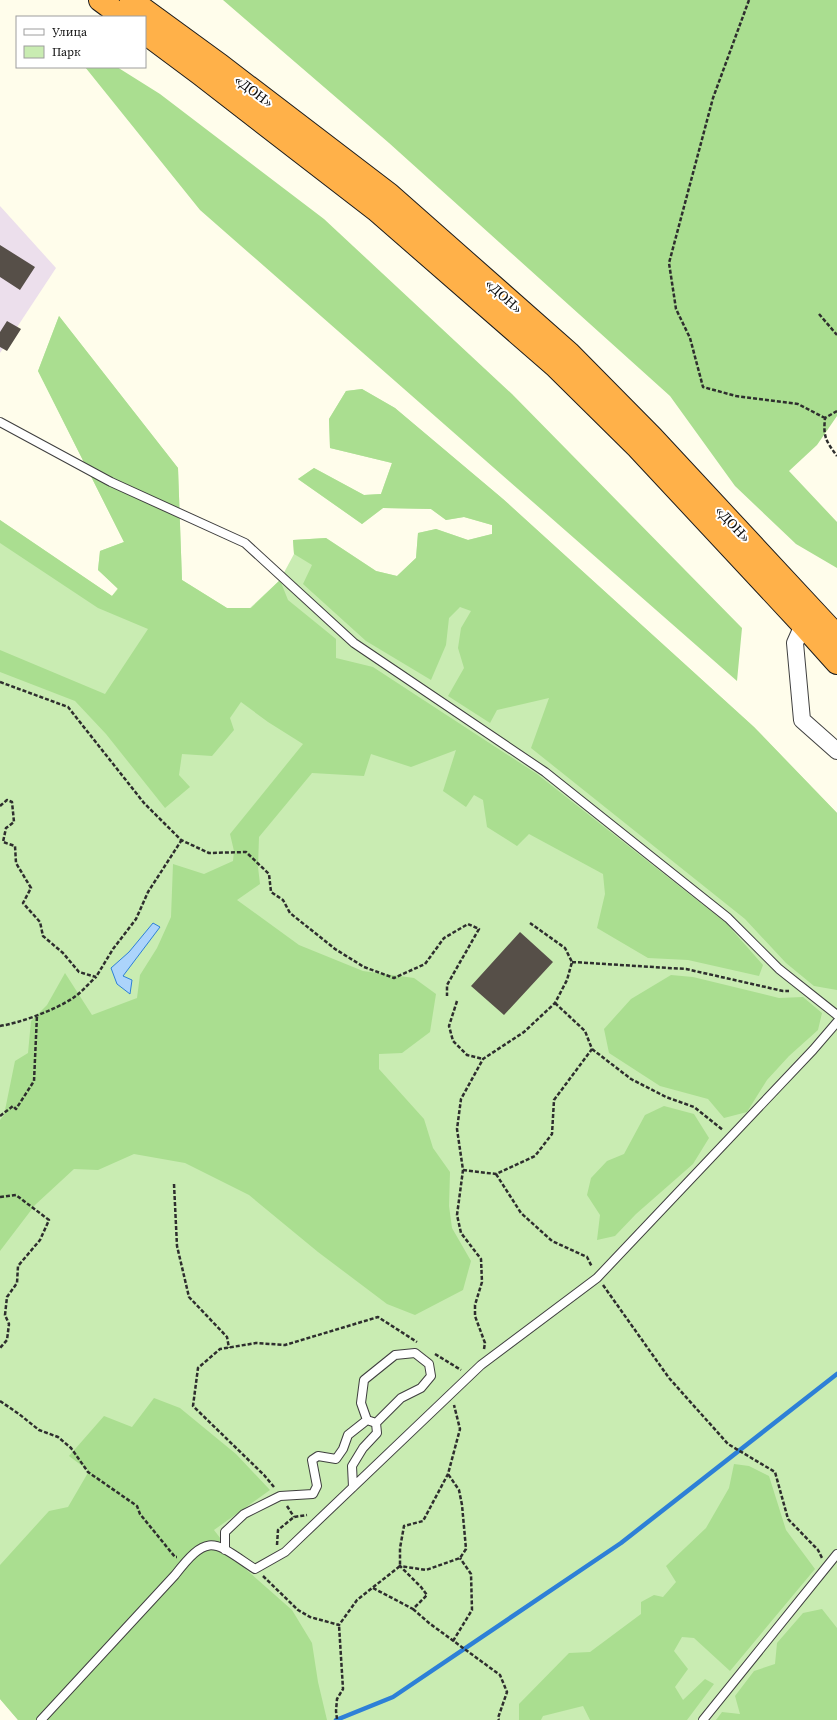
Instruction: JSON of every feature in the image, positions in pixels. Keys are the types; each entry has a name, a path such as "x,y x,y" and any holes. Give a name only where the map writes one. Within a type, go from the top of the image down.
{"highway":[{"path":"100,0 122,16"},
{"name":"«ДОН»","path":"131,0 220,65 389,194 569,353 652,437 837,636"},
{"name":"«ДОН»","path":"146,34 376,210 556,366 638,448 837,663"}],"street":[{"path":"803,625 796,643 802,720 837,751"}],"lane":[{"path":"0,422 111,482 245,543 354,643 545,772 728,918 779,969 837,1015"},
{"path":"41,1720 175,1575 189,1557 204,1546 214,1544 255,1569 285,1552 481,1365 597,1278 813,1050 837,1022"},
{"path":"367,1420 361,1403 364,1380 395,1355 416,1353 429,1364 430,1376 421,1388 402,1398 376,1423"},
{"path":"226,1550 226,1532 244,1514 280,1496 313,1494 317,1486 312,1460 318,1456 336,1459 344,1449 348,1435 367,1420"},
{"path":"367,1420 376,1423"},
{"path":"353,1487 352,1466 363,1448 377,1433 376,1423"},
{"path":"703,1720 837,1554"}],"path":[{"path":"749,0 713,98 669,263 676,309 690,338 703,387 736,396 798,404 825,418"},
{"path":"820,314 837,335"},
{"path":"825,418 837,411"},
{"path":"825,418 824,427 826,442 837,456"},
{"path":"0,682 68,706 144,803 181,840 209,853 246,852 269,874 271,892 283,900 290,913 335,949 358,964 394,978 425,964 444,938 468,924 479,929 447,985 447,996"},
{"path":"0,806 7,800 12,802 14,822 6,828 3,842 15,846 16,863 31,888 23,903 40,922 43,936 63,953 79,972 96,977"},
{"path":"0,1026 14,1024 37,1016 73,998 96,977 113,949 136,919 148,892 181,840"},
{"path":"481,1365 485,1343 475,1316 475,1305 482,1282 481,1259 461,1233 457,1215 463,1170 457,1129 461,1099 483,1060 524,1032 555,1003 567,980 572,962 565,948 530,923"},
{"path":"572,962 686,969 783,991 808,991"},
{"path":"457,1001 449,1026 453,1041 467,1054 483,1060"},
{"path":"555,1003 585,1031 592,1049 631,1079 666,1097 694,1107 730,1137"},
{"path":"0,1116 13,1106 16,1109 34,1082 37,1016"},
{"path":"463,1170 496,1174 535,1156 552,1134 554,1100 592,1049"},
{"path":"496,1174 522,1214 552,1241 587,1257 597,1278 669,1378 728,1444 774,1472 788,1519 818,1550 826,1567"},
{"path":"174,1184 177,1246 190,1296 227,1337 229,1348"},
{"path":"0,1197 16,1195 49,1220 40,1240 18,1266 17,1283 7,1297 5,1315 10,1324 7,1340 0,1348"},
{"path":"294,1517 264,1475 193,1406 198,1368 220,1350 256,1343 285,1344 378,1317 424,1346"},
{"path":"430,1351 470,1376"},
{"path":"413,1608 427,1596 421,1587 400,1566 400,1548 404,1526 423,1520 448,1474 460,1429 451,1393"},
{"path":"0,1401 39,1430 58,1436 71,1448 88,1472 137,1506 140,1514 176,1557 189,1557"},
{"path":"337,1719 337,1699 343,1689 339,1625 357,1600 400,1566 426,1570 460,1558 466,1549 462,1505 459,1490 448,1474"},
{"path":"277,1556 278,1530 294,1517 325,1513"},
{"path":"453,1641 472,1610 471,1574 460,1558"},
{"path":"255,1569 298,1610 310,1617 339,1625"},
{"path":"373,1588 413,1608 429,1623 500,1675 507,1692 498,1718 499,1720"}],"shaded area":[{"path":"0,206 56,268 0,353"}],"green space":[{"path":"223,0 837,0 837,416 817,445 789,471 837,522 837,568 796,544 735,486 670,396 389,143"},
{"path":"86,68 119,68 160,94 324,219 512,394 742,628 737,681 200,210"},
{"path":"59,316 178,468 182,580 227,608 250,608 280,580 294,554 293,540 326,538 376,571 397,576 416,558 418,533 436,529 468,540 492,534 492,525 464,517 446,520 431,509 383,508 362,524 298,479 314,468 364,495 381,494 392,463 330,448 329,419 346,391 362,389 395,408 503,499 754,727 837,813 837,1720 18,1720 0,1699 0,520 112,596 118,588 98,570 100,551 124,542 38,371"},
{"path":"59,316 178,468 182,580 227,608 251,608 280,580 288,600 336,639 336,658 373,667 537,774 726,923 763,965 759,976 688,960 648,958 597,928 605,894 603,874 529,834 517,846 487,827 483,800 474,795 466,807 443,791 456,750 411,767 371,754 364,776 312,773 259,837 258,867 260,884 237,900 299,945 363,971 414,978 436,994 430,1032 402,1053 379,1054 379,1069 424,1119 433,1148 450,1172 449,1206 452,1228 471,1261 463,1290 415,1315 387,1304 318,1252 249,1195 185,1163 134,1154 98,1170 74,1169 35,1205 0,1251 0,1120 4,1115 15,1061 28,1053 31,1021 47,1005 65,973 92,1015 137,998 140,975 157,948 171,917 173,864 204,874 233,861 234,851 230,834 303,744 268,722 241,702 230,718 234,730 212,756 182,754 179,775 190,787 165,808 106,734 75,701 0,672 0,650 105,694 148,629 98,608 0,543 0,520 112,596 118,589 98,570 100,551 124,542 38,371"},
{"path":"362,389 395,408 503,499 754,727 837,813 837,990 814,986 786,963 745,919 531,748 549,698 497,710 490,723 448,696 464,668 458,648 461,628 471,611 460,607 449,618 446,645 431,680 366,641 303,584 312,565 294,554 293,540 326,538 376,571 397,576 416,558 418,533 436,529 468,540 492,534 492,525 464,517 446,520 431,509 383,508 362,524 298,479 314,468 364,495 381,494 392,463 330,448 329,419 346,391"},
{"path":"671,975 693,977 779,998 803,997 822,1013 818,1030 789,1056 767,1080 747,1112 724,1118 708,1099 660,1086 609,1053 604,1029 631,999"},
{"path":"664,1106 694,1114 709,1138 693,1164 636,1214 615,1236 597,1240 600,1215 587,1195 591,1178 607,1161 624,1154 645,1115"},
{"path":"154,1398 180,1408 236,1454 270,1490 214,1530 240,1564 292,1610 312,1643 318,1682 327,1720 18,1720 0,1699 0,1565 49,1511 68,1507 89,1471 69,1456 104,1416 132,1427"},
{"path":"734,1464 749,1466 769,1476 786,1530 815,1569 730,1671 694,1638 682,1637 674,1651 688,1669 675,1687 683,1700 705,1679 714,1684 687,1720 590,1720 583,1706 543,1716 541,1720 519,1720 519,1704 569,1653 590,1652 641,1614 641,1602 654,1595 663,1597 676,1582 666,1566 706,1528 729,1488"},
{"path":"822,1609 837,1628 837,1720 716,1720 722,1712 740,1714 735,1696 754,1671 775,1664 777,1643 803,1613"}],"water":[{"path":"153,923 160,927 123,976 132,980 130,994 117,984 111,968 129,952"}],"building":[{"path":"0,245 35,267 20,290 0,277"},
{"path":"7,321 21,329 7,351 0,347 0,332"},
{"path":"520,932 553,962 504,1015 471,986"}],"waterway":[{"path":"336,1720 393,1697 621,1543 837,1374"}]}
